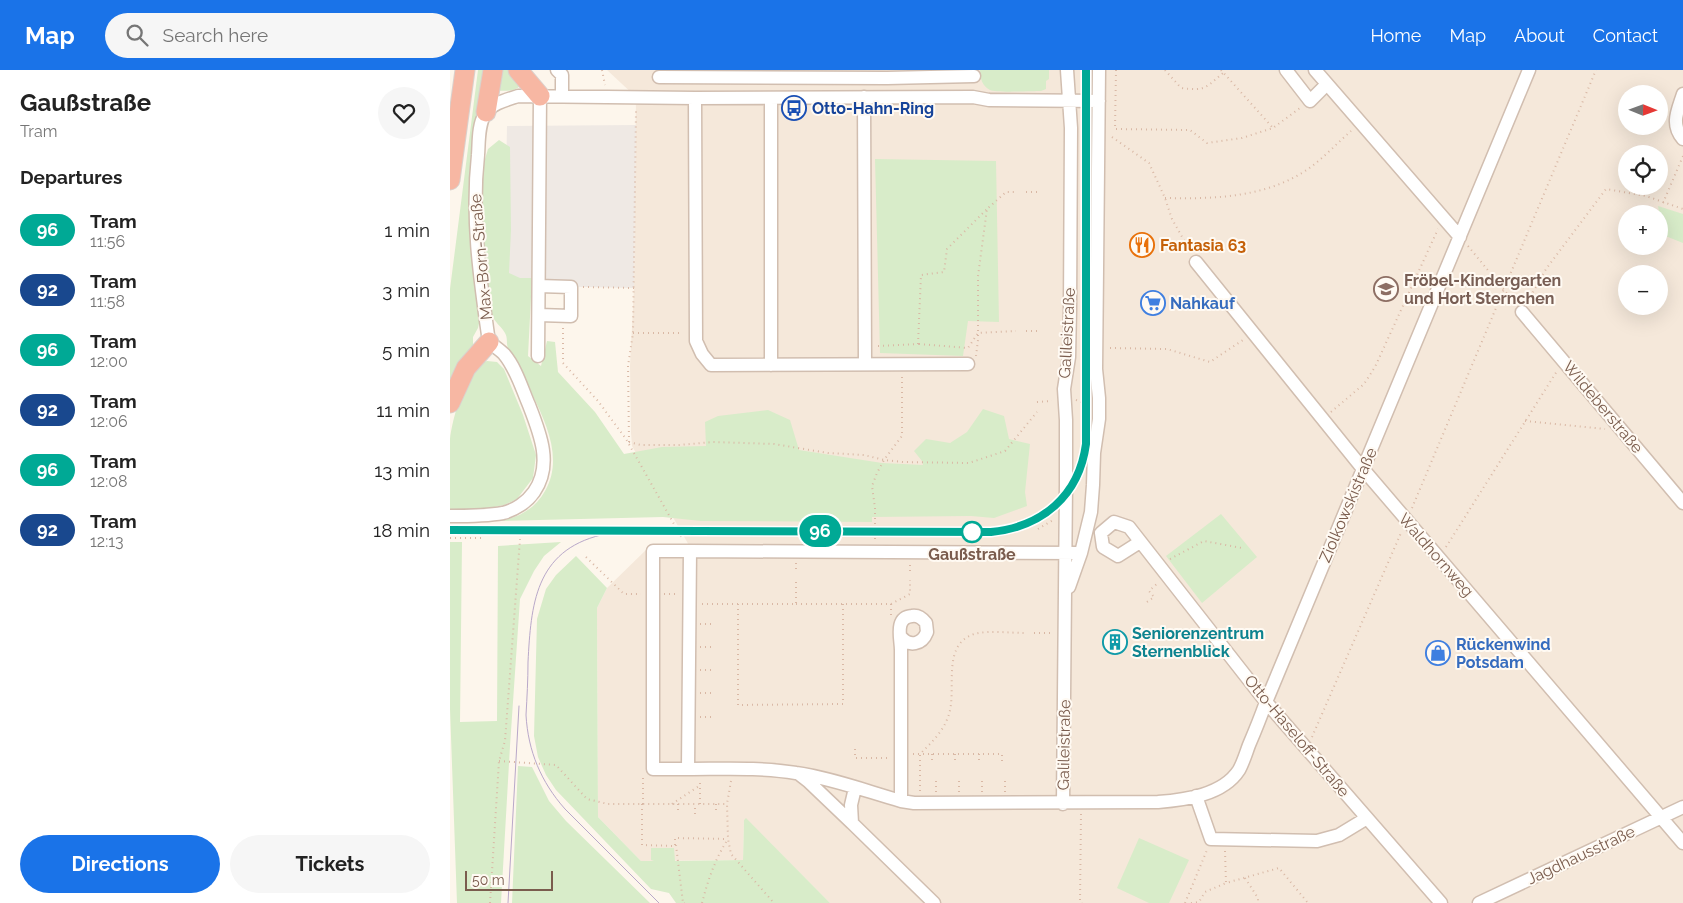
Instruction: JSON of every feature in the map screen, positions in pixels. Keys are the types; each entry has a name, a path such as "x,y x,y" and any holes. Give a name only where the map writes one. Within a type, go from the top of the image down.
{"highway":[{"path":"450,180 465,70"},
{"path":"486,112 493,70"},
{"path":"518,70 540,96"},
{"path":"450,404 466,368 489,342"}],"street":[{"path":"556,70 562,75 562,96"},
{"name":"Galileistraße","path":"1063,804 1066,596 1066,420 1064,389 1069,357 1071,128 1067,70"},
{"name":"Galileistraße","path":"1066,596 1081,553 1091,512 1094,453 1099,419 1096,369 1099,70"},
{"path":"1286,70 1310,101 1327,84"},
{"path":"1315,70 1460,237"},
{"name":"Ziolkowskistraße","path":"1063,804 1158,802 1196,796 1218,788 1232,779 1239,770 1529,70"},
{"path":"659,97 660,73 974,73 974,97"},
{"path":"818,74 818,97"},
{"path":"1683,94 1674,120 1683,139"},
{"path":"486,112 498,103 518,96 694,98 974,97 989,100 1099,102"},
{"path":"538,356 540,96"},
{"path":"864,97 865,364"},
{"path":"694,98 696,341 702,354 711,365 968,364"},
{"path":"771,98 771,365"},
{"name":"Max-Born-Straße","path":"486,112 479,133 474,222 489,342"},
{"name":"Waldhornweg","path":"1196,262 1363,469 1683,843"},
{"path":"539,286 570,287 571,316 539,315"},
{"name":"Wildeberstraße","path":"1522,312 1683,503"},
{"path":"450,516 492,514 516,508 531,496 543,474 545,459 535,420 512,366 504,354 489,342"},
{"name":"Otto-Haseloff-Straße","path":"1140,542 1266,702 1441,903"},
{"path":"1063,804 901,802 797,773 762,769 653,769 653,551 1081,553"},
{"path":"688,769 690,551"},
{"path":"901,637 901,802"},
{"path":"797,773 808,781 934,903"},
{"path":"852,823 851,805 854,788"},
{"path":"1196,796 1218,839 1317,841 1339,835 1367,818"},
{"name":"Jagdhausstraße","path":"1479,903 1683,807"}],"path":[{"path":"602,70 608,97"},
{"path":"1116,70 1115,129 1190,130 1207,143 1242,138 1273,128 1310,101"},
{"path":"1165,70 1181,88 1198,90 1206,87 1223,73"},
{"path":"1221,70 1273,128"},
{"path":"1307,748 1407,520 1596,70"},
{"path":"629,443 628,366 633,333 636,97"},
{"path":"1165,198 1205,199 1244,195 1280,184 1306,170 1361,123"},
{"path":"1112,137 1149,163 1165,198 1172,219 1196,262"},
{"path":"1663,203 1683,156"},
{"path":"1460,237 1522,312 1546,269 1606,189 1646,196 1683,209"},
{"path":"918,344 921,275 944,272 948,249 1006,192 1015,192"},
{"path":"1026,192 1040,192"},
{"path":"968,364 974,361 976,356 978,276 987,209"},
{"path":"1323,419 1364,384 1375,367 1443,218"},
{"path":"570,287 634,288"},
{"path":"564,315 563,363 598,401 629,443 690,551"},
{"path":"978,333 1016,331"},
{"path":"1026,331 1037,331"},
{"path":"633,333 696,332"},
{"path":"865,346 918,344 968,348 978,333"},
{"path":"1110,348 1167,349 1210,362 1253,333"},
{"path":"1439,558 1564,361"},
{"path":"875,552 875,508 872,486 884,460 902,436 902,364"},
{"path":"629,443 641,445 678,445 713,442 774,444 828,453 864,455 910,463 969,463 1006,451 1037,412"},
{"path":"1525,421 1623,431"},
{"path":"974,522 977,522 975,536 977,552"},
{"path":"450,538 482,538"},
{"path":"490,903 499,761 505,741 520,539"},
{"path":"1147,602 1154,597 1149,591 1163,570 1204,540 1242,548"},
{"path":"586,558 624,594 643,594"},
{"path":"796,580 796,604"},
{"path":"697,604 891,604 910,594 910,580"},
{"path":"738,604 738,704 843,704 843,604"},
{"path":"891,604 891,622"},
{"path":"697,624 713,624"},
{"path":"920,792 920,754 938,735 950,711 953,657 958,647 966,638 974,634 1025,633"},
{"path":"1034,633 1065,633"},
{"path":"697,647 713,647"},
{"path":"697,670 713,670"},
{"path":"697,693 713,694"},
{"path":"697,716 713,717"},
{"path":"855,749 856,758 891,758 891,754 1002,754 1002,762"},
{"path":"932,754 932,761"},
{"path":"955,754 955,762"},
{"path":"979,754 979,762"},
{"path":"499,761 556,765 587,800 608,804 727,804"},
{"path":"732,769 727,804 728,839 731,854 774,903"},
{"path":"936,779 936,792"},
{"path":"959,779 959,792"},
{"path":"982,779 982,792"},
{"path":"1004,792 1005,779"},
{"path":"672,804 700,786"},
{"path":"642,804 642,845 675,846 675,838"},
{"path":"678,804 678,814"},
{"path":"695,804 695,814"},
{"path":"716,804 716,814"},
{"path":"1081,804 1081,903"},
{"path":"675,838 728,839"},
{"path":"675,838 684,903"},
{"path":"702,903 711,871 718,854 728,839"},
{"path":"1218,839 1226,883"},
{"path":"1218,839 1186,902 1199,902 1205,892 1226,883 1279,868 1308,903"},
{"path":"1245,878 1258,898 1258,903"}],"shaded area":[{"path":"607,70 1683,70 1683,903 830,903 746,819 744,820 743,860 641,861 598,817 597,608 607,588 649,547 690,547 632,446 630,366 634,288 636,97"},
{"path":"636,125 634,288 539,286 504,281 507,126"}],"green space":[{"path":"478,70 490,70 475,122 471,153 469,201 480,319 473,337 473,348 450,394 450,289"},
{"path":"499,70 512,70 520,85 518,88 495,91"},
{"path":"980,70 1049,70 1049,79 1046,81 1046,89 1041,91 994,91 983,84"},
{"path":"499,140 510,147 511,230 509,273 520,278 532,278 528,356 541,366 547,341 555,342 558,372 595,412 624,454 662,447 706,446 705,422 718,416 768,410 790,420 799,450 882,463 923,465 914,451 926,439 950,443 967,432 983,409 1004,416 1009,439 1030,444 1025,492 1027,506 994,518 971,516 872,517 872,522 701,521 663,517 499,521 513,518 525,512 541,497 550,479 553,455 548,431 543,419 522,372 509,350 505,333 492,315 481,225 482,169 488,149"},
{"path":"875,159 996,161 999,322 968,321 963,356 880,353"},
{"path":"1668,209 1683,214 1683,243 1668,237"},
{"path":"487,361 497,362 504,369 523,415 536,455 533,478 517,499 504,505 489,508 450,510 450,439 454,419 461,395 467,383 479,365"},
{"path":"1221,514 1257,557 1202,603 1166,556"},
{"path":"450,542 462,542 460,722 497,721 498,546 561,542 544,556 520,599 501,903 457,903 450,709"},
{"path":"576,556 607,588 597,608 598,817 641,861 654,861 651,860 651,848 674,848 675,861 743,860 744,820 746,818 830,903 676,903 669,893 651,889 556,790 546,775 538,757 534,736 537,619 546,589 556,575"},
{"path":"518,766 532,767 549,801 566,821 650,903 512,903"},
{"path":"1139,838 1189,860 1169,903 1149,903 1117,888"}],"tram line":[{"path":"450,530 991,532 1009,529 1026,523 1041,516 1055,506 1075,479 1082,463 1086,444 1086,70"},
{"name":"96","path":"450,530 991,532 1024,525 1045,514 1062,499 1070,488 1077,476 1086,444 1086,70"},
{"path":"601,535 579,543 562,554 550,567 541,583 531,620 527,728 537,765 557,799 659,903"},
{"path":"508,903 519,706"}],"place":[{"name":"Otto-Hahn-Ring","path":"794,108"},
{"name":"Fantasia 63","path":"1142,245"},
{"name":"Fröbel-Kindergarten und Hort Sternchen","path":"1386,289"},
{"name":"Nahkauf","path":"1153,303"},
{"name":"Gaußstraße","path":"972,532"},
{"name":"Seniorenzentrum Sternenblick","path":"1115,642"},
{"name":"Rückenwind Potsdam","path":"1438,653"}]}
